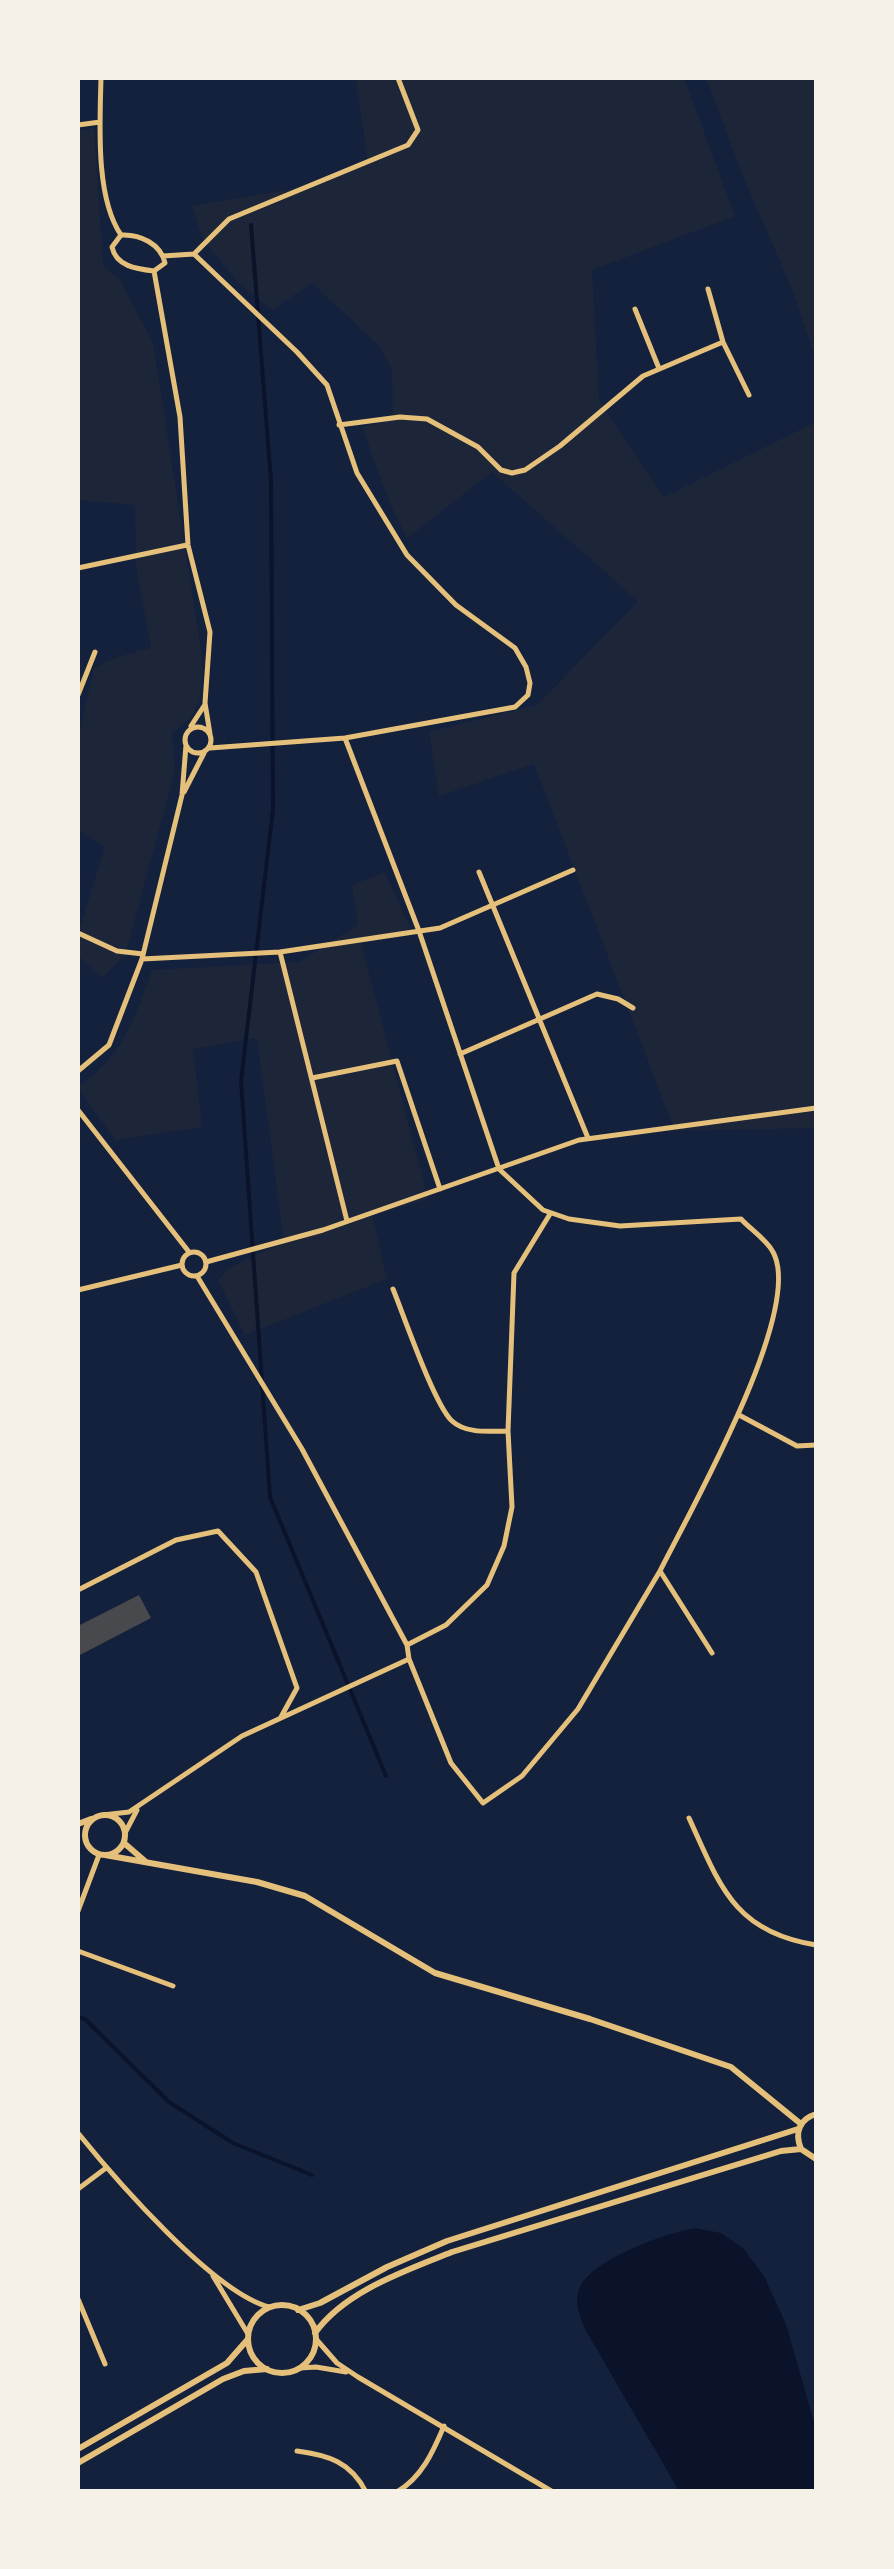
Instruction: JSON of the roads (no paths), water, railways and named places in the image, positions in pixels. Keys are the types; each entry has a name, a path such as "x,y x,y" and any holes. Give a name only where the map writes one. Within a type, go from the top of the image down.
{"street":[{"path":"101,78 105,194 121,235"},
{"path":"163,256 194,254 229,219 408,145 418,130 398,78"},
{"path":"78,125 100,122"},
{"path":"121,235 150,243 163,256 165,264 154,271 123,264 112,247 121,235"},
{"path":"182,795 210,748 345,738 515,706 528,695 530,684 515,648 456,605 407,554 357,473 326,384 298,352 194,254"},
{"path":"154,271 180,416 188,545 210,632 205,703 210,748"},
{"path":"708,289 723,342 749,396"},
{"path":"635,309 658,368"},
{"path":"339,425 400,417 427,418 478,447 501,470 512,473 524,470 560,446 634,383 658,368 723,342"},
{"path":"78,568 188,545"},
{"path":"78,694 95,652"},
{"path":"78,1071 109,1045 142,956 182,795 188,731 205,703"},
{"path":"188,731 201,727 210,734"},
{"path":"182,1264 188,1274 197,1276 302,1449 407,1645 409,1659 451,1763 483,1803 522,1776 578,1708 660,1572 738,1414 768,1338 778,1296 774,1253 741,1219 620,1226 550,1214 498,1169 420,930 345,738"},
{"path":"186,745 195,754 204,753"},
{"path":"78,933 142,956 280,952 440,928 572,870"},
{"path":"479,872 588,1138"},
{"path":"280,952 347,1221"},
{"path":"460,1054 598,994 618,998 633,1008"},
{"path":"312,1078 397,1061 440,1188"},
{"path":"206,1262 347,1221 588,1138 816,1108"},
{"path":"78,1110 190,1252 200,1253 206,1262 204,1271 197,1276"},
{"path":"407,1645 446,1625 488,1585 504,1546 512,1507 508,1431 514,1273 550,1214"},
{"path":"78,1290 182,1264 190,1252"},
{"path":"392,1289 427,1374 452,1421 471,1430 508,1431"},
{"path":"738,1414 797,1446 816,1445"},
{"path":"78,1590 176,1540 218,1531 256,1572 281,1638 297,1688 280,1716"},
{"path":"660,1572 712,1653"},
{"path":"78,1824 129,1812 220,1748 280,1716 409,1659"},
{"path":"99,1854 116,1852 124,1843 125,1833 142,1804"},
{"path":"100,1816 115,1818 125,1833"},
{"path":"99,1854 85,1834 100,1816"},
{"path":"689,1818 724,1894 751,1920 788,1941 816,1945"},
{"path":"78,1841 99,1854 258,1882 305,1896 435,1973 590,2019 732,2068 800,2127 801,2149"},
{"path":"124,1843 151,1865"},
{"path":"78,1911 99,1854"},
{"path":"78,1950 172,1986"},
{"path":"298,2310 320,2304 387,2266 447,2241 800,2127 816,2114"},
{"path":"78,2132 106,2168 208,2270 246,2299 269,2307"},
{"path":"300,2368 314,2352 316,2336 339,2307 403,2272 452,2252 782,2152 801,2149 816,2159"},
{"path":"78,2189 106,2168"},
{"path":"208,2270 229,2298 248,2336 253,2356 267,2369"},
{"path":"78,2299 105,2364"},
{"path":"78,2449 226,2363 248,2336 259,2314 281,2305 298,2310 310,2320 316,2336 337,2363 553,2492"},
{"path":"78,2463 244,2370 279,2373 328,2368 358,2377"},
{"path":"397,2492 425,2464 444,2426"},
{"path":"296,2451 319,2454 350,2467 366,2492"}],"waterway":[{"path":"251,225 271,481 273,809 241,1081 270,1497 386,1776"},
{"path":"78,2017 85,2019 169,2102 233,2143 312,2175"}]}
